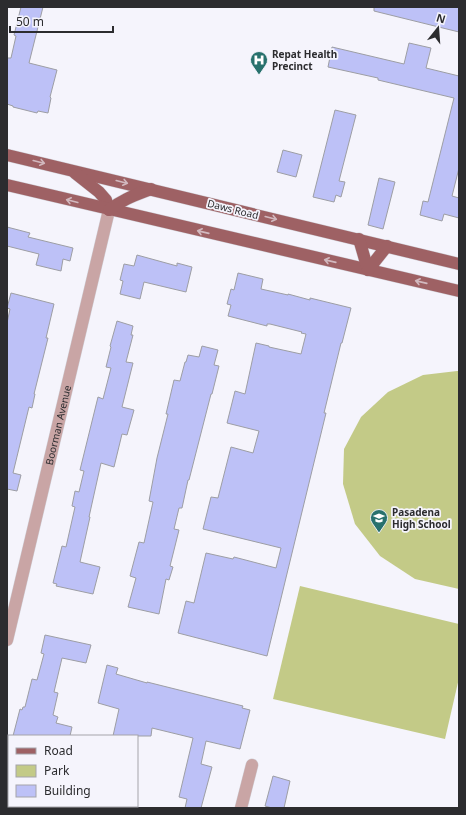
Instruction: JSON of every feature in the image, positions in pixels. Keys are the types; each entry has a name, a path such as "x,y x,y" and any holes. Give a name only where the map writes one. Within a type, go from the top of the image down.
{"main road":[{"name":"Daws Road","path":"7,155 459,264"},
{"path":"71,170 99,192 106,200 110,210"},
{"path":"7,185 459,291"},
{"path":"110,210 118,202 151,189"},
{"path":"359,239 368,270"},
{"path":"368,270 387,246"}],"street":[{"name":"Boorman Avenue","path":"7,640 12,596 110,210"},
{"path":"242,808 252,765"}],"green space":[{"path":"459,371 459,589 415,579 380,556 355,524 343,484 344,449 361,417 388,392 423,375"},
{"path":"300,586 459,624 459,678 445,739 273,699"}],"building":[{"path":"21,7 43,7 29,63 57,70 50,97 48,113 38,111 37,113 7,104 7,58 11,58 16,36 14,35"},
{"path":"374,7 459,7 459,32 374,11"},
{"path":"409,43 431,48 426,68 459,76 459,168 452,196 459,198 459,218 444,214 442,221 420,215 423,201 428,202 454,98 378,80 378,78 328,67 332,47 404,64"},
{"path":"335,110 356,115 339,181 345,182 341,197 336,195 334,202 313,197"},
{"path":"283,150 302,155 296,177 277,172"},
{"path":"379,178 395,182 383,229 368,225"},
{"path":"7,227 30,233 28,237 73,248 70,261 63,259 61,271 36,265 39,254 7,246"},
{"path":"137,255 177,266 177,263 192,267 186,292 144,282 140,299 120,294 123,281 120,280 124,264 134,266"},
{"path":"238,273 263,279 261,289 310,300 310,298 351,308 324,413 326,413 267,656 178,633 186,601 194,603 206,553 233,559 234,557 276,568 281,548 203,529 211,497 218,498 231,447 253,453 259,431 227,423 235,391 245,394 256,343 301,354 306,334 270,324 267,324 267,326 228,316 231,305 227,304 231,289 234,290"},
{"path":"11,293 54,304 32,408 29,407 13,473 21,475 17,491 7,489 7,323 10,309 7,308"},
{"path":"117,321 133,326 131,335 133,335 126,362 133,363 122,407 134,410 127,435 122,434 114,467 101,463 80,562 100,567 93,594 56,586 57,584 53,583 62,546 66,547 75,507 72,506 75,491 79,492 84,471 80,470 98,397 103,399 111,368 106,367"},
{"path":"202,346 218,350 214,365 219,366 188,480 182,508 179,508 174,529 179,530 170,566 173,567 169,580 166,579 159,614 128,607 136,578 130,576 139,542 144,543 153,502 149,501 174,380 180,381 188,355 199,357"},
{"path":"45,635 91,645 86,663 62,658 54,692 58,693 53,715 58,717 56,723 72,727 70,735 13,735 20,709 22,710 23,707 25,707 32,679 37,680 44,654 41,653"},
{"path":"107,665 118,668 116,674 243,706 242,708 250,710 240,749 206,741 201,764 212,767 201,808 185,808 187,799 179,797 193,738 152,728 151,736 113,735 119,709 98,703"},
{"path":"273,776 290,781 284,808 272,808 265,806"}],"place":[{"name":"Repat Health Precinct","path":"259,75"},
{"name":"Pasadena High School","path":"379,533"}]}
